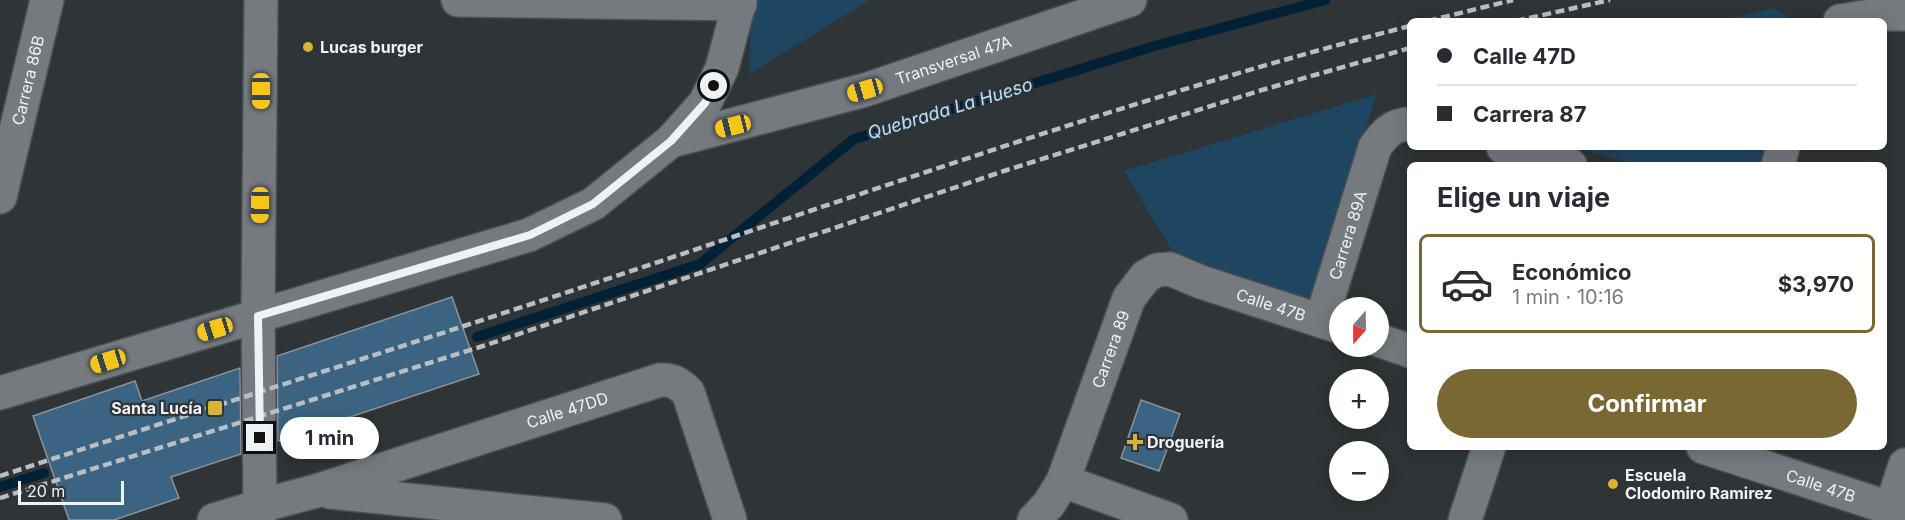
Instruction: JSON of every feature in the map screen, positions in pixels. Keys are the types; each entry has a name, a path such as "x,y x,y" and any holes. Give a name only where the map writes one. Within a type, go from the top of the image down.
{"street":[{"name":"Carrera 86B","path":"0,197 46,0"},
{"path":"260,513 258,316 261,0"},
{"path":"0,393 530,235 593,204 671,141 705,103 723,68 740,2 458,0"},
{"name":"Transversal 47A","path":"671,141 865,90 1130,0"},
{"path":"1858,18 1883,14 1905,14"},
{"name":"Carrera 89A","path":"1337,297 1375,147 1383,135 1392,128 1407,125"},
{"path":"1514,150 1558,162"},
{"name":"Carrera 89","path":"1063,481 1130,298 1140,282 1156,270 1170,269 1201,282"},
{"name":"Calle 47B","path":"1201,282 1329,324"},
{"path":"1389,344 1407,350"},
{"name":"Calle 47DD","path":"214,520 260,513 316,491 669,379 688,392 730,520"},
{"path":"1466,520 1488,450"},
{"name":"Calle 47B","path":"1712,450 1898,511"},
{"path":"1898,511 1905,465"},
{"path":"1034,520 1049,504 1063,481 1171,520"},
{"name":"Calle 47DD","path":"316,491 605,520"}],"shaded area":[{"path":"752,0 870,0 749,74"},
{"path":"1774,8 1790,18 1732,18"},
{"path":"1377,94 1310,299 1174,254 1124,171"},
{"path":"1584,150 1766,150 1763,162 1627,162"}],"building":[{"path":"452,297 479,374 278,441 277,356"},
{"path":"240,368 241,454 171,477 179,498 114,520 69,520 33,416 135,381 142,401"},
{"path":"1141,400 1180,414 1159,471 1121,458"}],"waterway":[{"name":"Quebrada La Hueso","path":"477,337 700,264 854,139 1158,45 1325,0"},
{"name":"Quebrada La Hueso","path":"0,487 44,473"}],"railway":[{"path":"1440,18 1513,0"},
{"path":"1529,18 1610,0"},
{"path":"0,476 509,311 1043,134 1226,77 1407,27"},
{"path":"0,498 483,346 1007,170 1262,90 1407,49"}],"place":[{"name":"Lucas burger","path":"308,47"},
{"name":"Santa Lucía","path":"215,408"},
{"name":"Droguería","path":"1135,442"},
{"name":"Escuela Clodomiro Ramirez","path":"1613,484"}],"route":[{"path":"260,438 258,316 530,235 593,204 671,141 705,103 714,86"}]}
